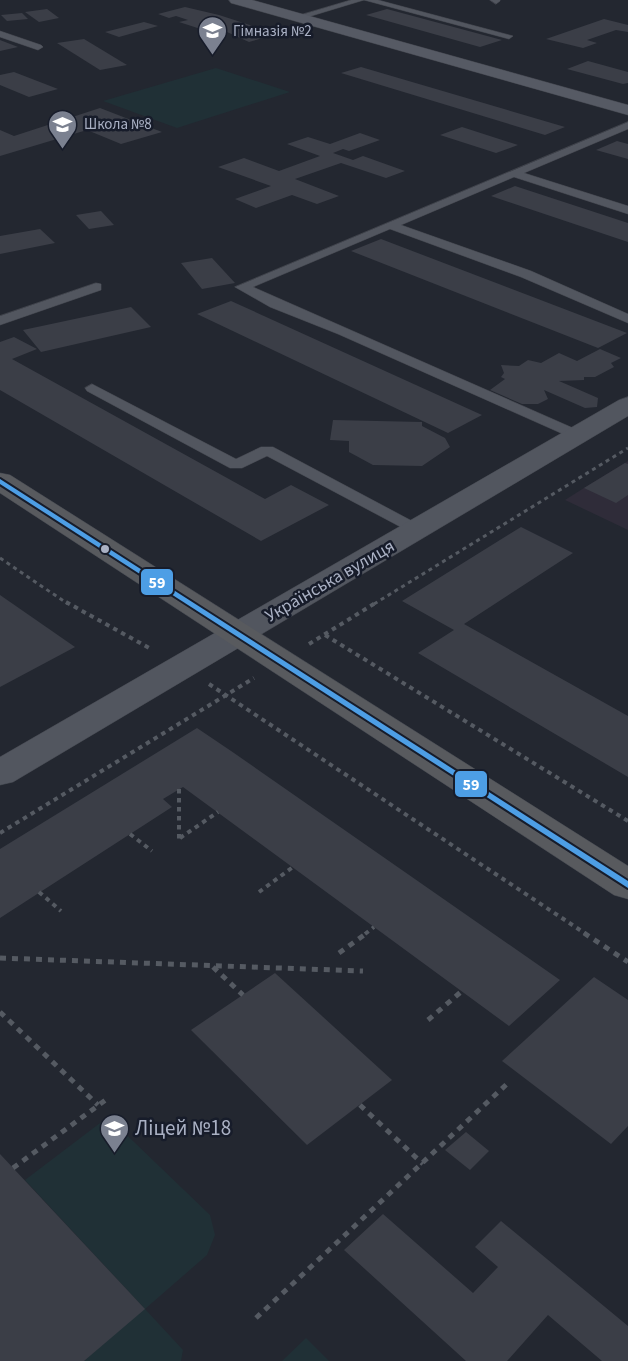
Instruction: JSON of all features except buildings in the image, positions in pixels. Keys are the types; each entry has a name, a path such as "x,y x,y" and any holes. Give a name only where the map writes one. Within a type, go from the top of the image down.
{"highway":[{"path":"0,481 628,885"}],"street":[{"path":"236,0 628,110"},
{"name":"Українська вулиця","path":"0,773 628,405"}],"lane":[{"path":"298,17 360,0"},
{"path":"368,0 509,36"},
{"path":"0,34 38,47"},
{"path":"577,435 343,331 275,304 242,287 628,126"},
{"path":"514,173 628,210"},
{"path":"390,225 526,274 628,319"},
{"path":"0,321 96,287"},
{"path":"92,387 236,465 267,450 418,529"}],"path":[{"path":"628,448 325,635 628,821"},
{"path":"0,558 63,601 183,667 628,962"},
{"path":"0,833 225,695"},
{"path":"179,789 179,839 218,812"},
{"path":"130,834 152,851"},
{"path":"259,892 293,867"},
{"path":"39,892 61,911"},
{"path":"339,953 374,927"},
{"path":"0,958 363,971"},
{"path":"213,967 243,995"},
{"path":"428,1020 462,991"},
{"path":"0,1012 98,1105"},
{"path":"256,1318 508,1082"},
{"path":"13,1168 107,1099"},
{"path":"360,1105 423,1164"}],"shaded area":[{"path":"216,68 290,92 177,128 103,101"},
{"path":"628,461 628,530 565,500 584,488"},
{"path":"108,1117 210,1215 215,1235 207,1255 145,1309 183,1350 181,1361 84,1361 144,1308 25,1180"},
{"path":"306,1338 329,1361 282,1361"}],"transit line":[{"name":"59","path":"0,481 628,885"}],"place":[{"name":"Гімназія №2","path":"212,56"},
{"name":"Школа №8","path":"63,150"},
{"name":"Ліцей №18","path":"114,1154"}]}
